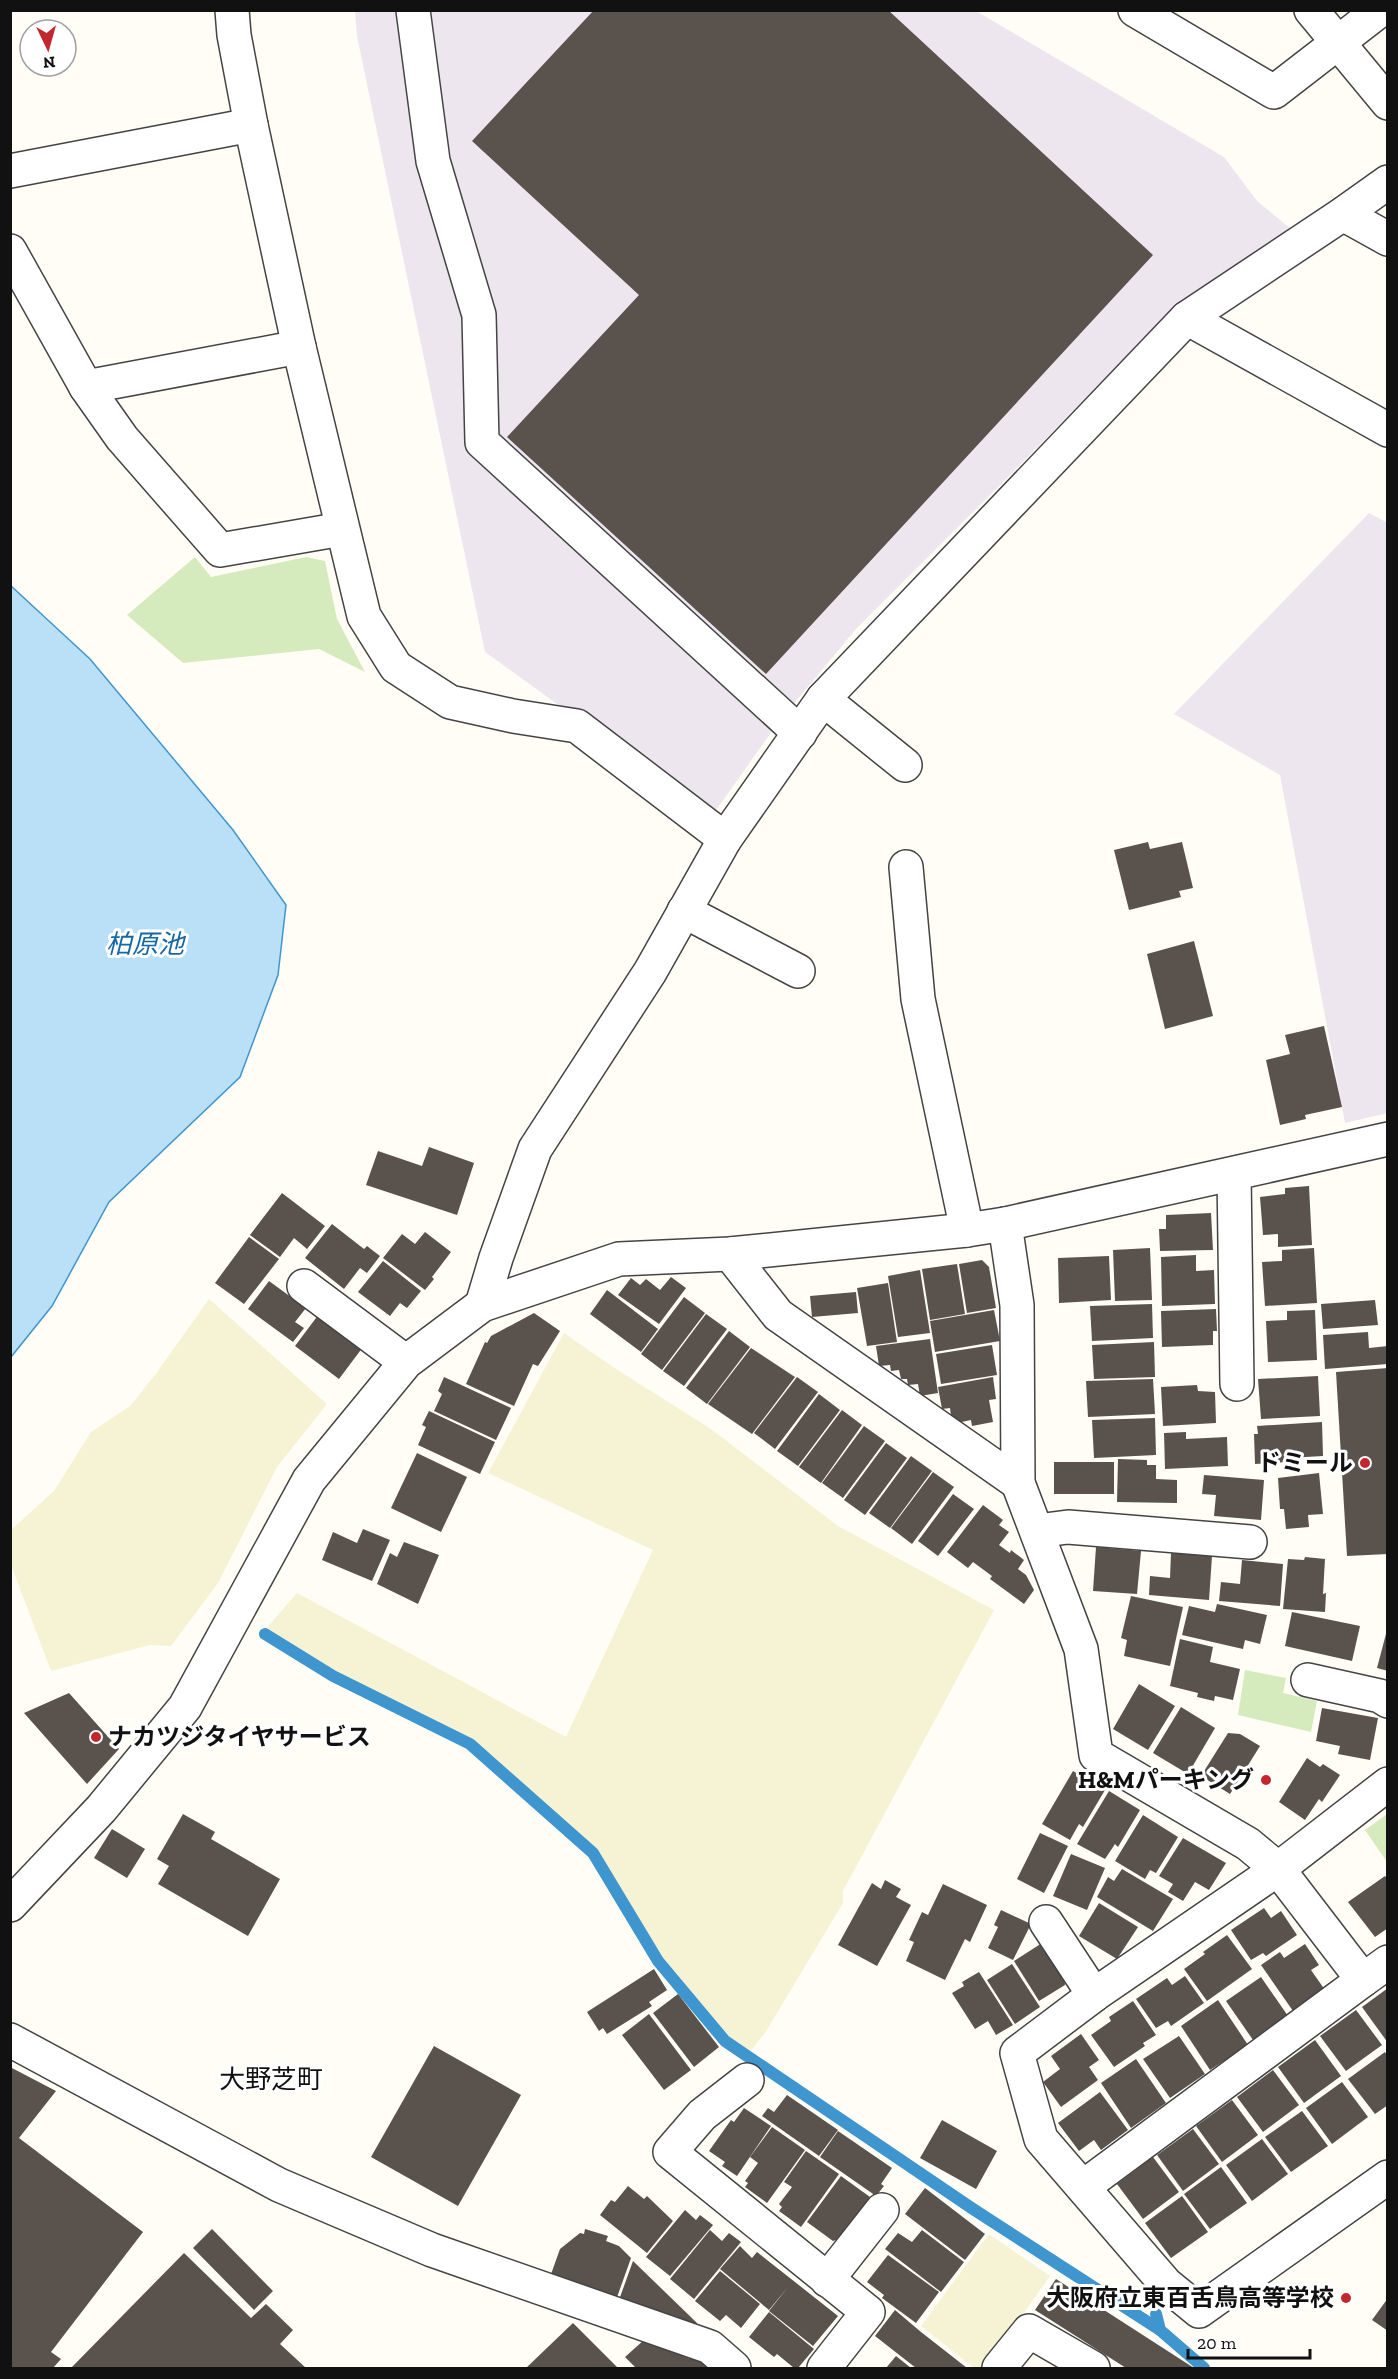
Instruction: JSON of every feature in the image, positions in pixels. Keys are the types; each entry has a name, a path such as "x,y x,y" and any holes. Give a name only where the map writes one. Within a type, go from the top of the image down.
{"street":[{"path":"231,10 251,125 299,347 364,615 396,667 450,702 513,716 577,726 725,839"},
{"path":"413,10 433,161 479,315 482,442 800,733"},
{"path":"1135,10 1274,92 1380,10"},
{"path":"1311,10 1388,103"},
{"path":"10,171 251,125"},
{"path":"482,1305 496,1258 536,1149 650,972 725,839 823,699 1187,318 1388,182"},
{"path":"1343,214 1388,239"},
{"path":"10,251 86,387 122,438 220,550 342,529"},
{"path":"1187,318 1388,430"},
{"path":"86,387 299,347"},
{"path":"823,699 905,765"},
{"path":"906,867 918,999 967,1230"},
{"path":"684,912 798,971"},
{"path":"10,1905 101,1809 185,1707 309,1480 406,1362 482,1305 619,1259 730,1254 967,1230 1005,1224 1388,1139"},
{"path":"1234,1174 1238,1384"},
{"path":"1005,1224 1017,1305 1018,1483 1081,1649 1095,1755 1248,1844 1278,1869 1375,1971 1083,2187"},
{"path":"730,1254 778,1315 1018,1483"},
{"path":"304,1286 406,1362"},
{"path":"1037,1531 1068,1527 1250,1542"},
{"path":"1308,1680 1380,1696 1388,1701"},
{"path":"1388,1784 1278,1869 1094,1995 1017,2053 1041,2139 1166,2284 1199,2311 1388,2176"},
{"path":"1046,1922 1094,1995"},
{"path":"10,2040 279,2185 432,2250 710,2347 735,2368"},
{"path":"747,2080 702,2115 670,2152 868,2312 824,2368"},
{"path":"827,2280 882,2210"},
{"path":"999,2368 1029,2331 1093,2368"}],"shaded area":[{"path":"355,11 976,11 1224,157 1257,201 1291,229 1167,315 856,629 777,724 712,816 485,652 357,36"},
{"path":"1369,513 1388,523 1388,1113 1345,1123 1280,775 1174,714"},
{"path":"209,1299 327,1404 277,1467 218,1583 171,1646 150,1645 51,1671 11,1565 11,1530 54,1491 91,1432 130,1406"},
{"path":"564,1333 711,1429 838,1526 994,1610 843,1891 843,1903 765,2033 747,2055 727,2040 660,1960 596,1853 494,1757 477,1744 355,1683 265,1630 297,1593 566,1737 653,1550 488,1473"},
{"path":"989,2234 1050,2276 985,2368 974,2368 921,2326"}],"green space":[{"path":"195,557 211,577 306,557 325,561 337,619 365,672 319,649 183,663 127,615"},
{"path":"1245,1670 1286,1678 1283,1693 1317,1701 1311,1732 1238,1715"},
{"path":"1387,1814 1387,1862 1365,1830"}],"water":[{"name":"柏原池","path":"10,585 90,659 233,830 286,905 278,975 240,1077 109,1202 52,1306 11,1357"}],"building":[{"path":"594,10 888,10 1153,255 766,674 507,437 639,295 472,141"},
{"path":"1148,842 1150,849 1182,842 1193,888 1179,891 1181,897 1129,910 1114,850"},
{"path":"1194,941 1213,1016 1165,1029 1147,954"},
{"path":"1324,1026 1342,1107 1305,1115 1306,1119 1280,1125 1266,1060 1290,1054 1285,1035"},
{"path":"429,1147 474,1163 457,1215 366,1185 378,1151 422,1166"},
{"path":"1309,1186 1312,1245 1278,1247 1278,1234 1263,1235 1260,1197 1285,1194 1285,1188"},
{"path":"282,1193 325,1226 307,1249 294,1238 280,1257 250,1235"},
{"path":"1211,1213 1213,1250 1160,1251 1159,1229 1166,1229 1166,1215"},
{"path":"332,1224 364,1249 367,1246 380,1256 367,1273 360,1268 344,1289 305,1258"},
{"path":"425,1232 451,1252 425,1290 383,1258 402,1234 415,1244"},
{"path":"249,1237 279,1259 244,1304 215,1283"},
{"path":"1150,1248 1152,1300 1115,1301 1113,1250"},
{"path":"1314,1248 1317,1303 1265,1306 1262,1262 1282,1261 1282,1250"},
{"path":"1196,1255 1196,1271 1214,1270 1215,1304 1162,1306 1161,1257"},
{"path":"1109,1256 1111,1300 1059,1303 1058,1258"},
{"path":"982,1260 989,1267 996,1308 967,1313 959,1264"},
{"path":"383,1261 421,1291 407,1308 400,1303 390,1316 358,1292"},
{"path":"957,1264 965,1314 930,1320 922,1269"},
{"path":"920,1270 930,1333 898,1337 888,1276"},
{"path":"671,1277 686,1288 659,1324 618,1295 631,1278 640,1285 646,1279 660,1290"},
{"path":"269,1281 306,1308 295,1322 304,1328 293,1342 248,1309"},
{"path":"888,1283 897,1342 867,1346 857,1288"},
{"path":"607,1290 658,1329 641,1352 590,1314"},
{"path":"856,1292 858,1313 812,1317 810,1296"},
{"path":"684,1297 705,1313 662,1370 641,1354"},
{"path":"1375,1300 1378,1325 1323,1329 1321,1304"},
{"path":"1152,1304 1153,1338 1092,1341 1090,1306"},
{"path":"1216,1309 1217,1331 1213,1331 1213,1345 1162,1347 1161,1311"},
{"path":"994,1310 1000,1341 935,1352 930,1321"},
{"path":"1315,1310 1317,1360 1268,1362 1266,1321 1287,1320 1287,1311"},
{"path":"534,1313 560,1331 538,1366 533,1364 514,1406 466,1384 485,1342 487,1343 491,1336"},
{"path":"319,1314 363,1347 339,1379 295,1346"},
{"path":"706,1314 727,1329 684,1386 663,1371"},
{"path":"729,1331 750,1347 707,1404 686,1388"},
{"path":"1368,1332 1369,1348 1388,1346 1388,1364 1325,1369 1323,1335"},
{"path":"930,1339 938,1393 920,1396 918,1384 908,1385 907,1379 901,1379 899,1370 891,1371 890,1365 879,1366 876,1346"},
{"path":"1154,1342 1155,1377 1094,1379 1092,1345"},
{"path":"992,1345 997,1375 941,1384 936,1354"},
{"path":"751,1348 795,1377 752,1434 708,1404"},
{"name":"ドミール","path":"1388,1368 1388,1554 1347,1556 1336,1372"},
{"path":"1318,1376 1320,1416 1261,1419 1258,1379"},
{"path":"444,1377 511,1408 496,1440 434,1411 442,1394 438,1391"},
{"path":"797,1377 818,1392 775,1449 754,1433"},
{"path":"993,1377 996,1399 989,1400 993,1422 972,1426 971,1420 952,1424 950,1408 942,1409 938,1387"},
{"path":"1153,1379 1155,1414 1088,1417 1086,1381"},
{"path":"1197,1385 1198,1391 1215,1392 1216,1423 1163,1426 1161,1387"},
{"path":"819,1394 840,1410 798,1466 777,1451"},
{"path":"842,1410 862,1425 821,1483 799,1467"},
{"path":"429,1411 495,1442 480,1474 418,1445 426,1427 422,1425"},
{"path":"1155,1418 1156,1455 1094,1458 1092,1420"},
{"path":"1322,1422 1323,1456 1288,1458 1289,1462 1255,1464 1254,1434 1258,1434 1257,1426"},
{"path":"864,1426 885,1441 843,1498 822,1483"},
{"path":"1186,1432 1186,1439 1227,1437 1228,1466 1165,1469 1164,1433"},
{"path":"886,1443 907,1458 865,1515 844,1500"},
{"path":"417,1453 467,1477 441,1532 391,1508"},
{"path":"911,1456 932,1471 890,1528 869,1513"},
{"path":"1118,1459 1147,1460 1147,1465 1156,1465 1156,1479 1177,1480 1177,1503 1117,1502"},
{"path":"1054,1462 1114,1462 1114,1494 1054,1494"},
{"path":"933,1472 954,1487 912,1544 891,1528"},
{"path":"1319,1473 1323,1514 1308,1515 1309,1527 1286,1529 1284,1509 1280,1509 1278,1478"},
{"path":"1204,1475 1264,1480 1261,1520 1214,1516 1216,1495 1202,1494"},
{"path":"953,1494 974,1509 938,1556 918,1541"},
{"path":"983,1505 1003,1520 999,1525 1009,1532 999,1545 1010,1553 1011,1550 1024,1560 1018,1569 1026,1575 1034,1590 1024,1604 990,1579 992,1576 973,1562 968,1568 947,1552"},
{"path":"363,1529 390,1540 372,1581 322,1560 333,1532 357,1543"},
{"path":"404,1542 439,1555 418,1604 377,1584 390,1553 397,1557"},
{"path":"1096,1547 1141,1551 1137,1594 1093,1591"},
{"path":"1171,1553 1212,1556 1209,1600 1149,1595 1150,1576 1170,1578"},
{"path":"1305,1557 1325,1559 1323,1594 1326,1593 1325,1612 1283,1609 1288,1559 1304,1560"},
{"path":"1242,1560 1283,1564 1280,1606 1219,1601 1221,1582 1240,1584"},
{"path":"1131,1596 1183,1607 1170,1666 1124,1656 1127,1640 1121,1638"},
{"path":"1217,1604 1267,1615 1260,1644 1245,1640 1243,1649 1182,1635 1189,1606 1215,1612"},
{"path":"1292,1612 1360,1626 1352,1661 1285,1646"},
{"path":"1388,1631 1388,1671 1377,1668"},
{"path":"1180,1639 1213,1647 1210,1662 1240,1669 1233,1700 1215,1696 1214,1701 1197,1697 1198,1693 1170,1686"},
{"path":"1139,1684 1175,1706 1148,1750 1113,1729"},
{"path":"69,1693 119,1749 87,1784 24,1713"},
{"path":"1181,1707 1215,1728 1188,1774 1153,1753"},
{"path":"1322,1708 1378,1718 1370,1760 1338,1754 1340,1746 1316,1741"},
{"path":"1228,1733 1240,1734 1260,1746 1230,1794 1201,1776"},
{"path":"1307,1758 1320,1767 1323,1764 1340,1775 1322,1802 1319,1799 1305,1820 1279,1802"},
{"path":"1073,1771 1105,1790 1083,1827 1079,1824 1070,1840 1042,1824"},
{"path":"1109,1791 1140,1810 1118,1847 1115,1844 1105,1859 1077,1844"},
{"path":"183,1814 215,1832 211,1839 280,1879 248,1936 158,1884 169,1866 157,1859"},
{"path":"1143,1815 1178,1837 1156,1873 1150,1870 1145,1879 1115,1861"},
{"path":"112,1829 145,1849 127,1878 94,1858"},
{"path":"1040,1833 1068,1846 1044,1893 1017,1879"},
{"path":"1183,1838 1226,1863 1209,1890 1195,1882 1183,1901 1168,1892 1173,1884 1159,1876"},
{"path":"1071,1854 1105,1868 1087,1910 1053,1896"},
{"path":"1122,1869 1173,1899 1153,1931 1097,1897 1108,1877 1114,1881"},
{"path":"1385,1876 1388,1879 1388,1928 1375,1937 1348,1902"},
{"path":"885,1880 901,1889 896,1897 911,1905 877,1966 838,1945 872,1883 881,1889"},
{"path":"943,1884 987,1905 970,1942 965,1939 945,1980 906,1961 914,1942 909,1940 922,1912 928,1915"},
{"path":"1099,1903 1138,1927 1117,1959 1079,1936"},
{"path":"1264,1908 1271,1918 1281,1911 1297,1935 1266,1956 1263,1953 1251,1960 1231,1930"},
{"path":"1001,1910 1031,1924 1013,1960 988,1948 998,1927 994,1925"},
{"path":"1227,1935 1252,1969 1207,2001 1184,1969"},
{"path":"1042,1943 1064,1977 1065,1985 1039,2001 1014,1961"},
{"path":"1305,1944 1319,1965 1311,1970 1325,1990 1293,2011 1261,1965 1280,1952 1284,1958"},
{"path":"1012,1964 1040,2007 1015,2024 987,1980"},
{"path":"654,1969 667,1990 649,2002 652,2006 607,2034 603,2028 599,2031 587,2012"},
{"path":"979,1972 1013,2025 996,2035 988,2021 975,2029 952,1993 964,1986 962,1982"},
{"path":"1185,1976 1204,2003 1171,2026 1168,2021 1156,2028 1136,1999 1167,1978 1172,1985"},
{"path":"1261,1977 1288,2016 1253,2040 1226,2001"},
{"path":"1388,1988 1388,2043 1362,2007"},
{"path":"678,1994 719,2047 694,2067 653,2013"},
{"path":"1218,2000 1248,2045 1210,2070 1181,2026"},
{"path":"1133,2001 1156,2035 1143,2043 1145,2046 1114,2067 1091,2035 1111,2021 1109,2017"},
{"path":"1356,2010 1382,2045 1346,2071 1320,2036"},
{"path":"649,2014 691,2070 664,2090 622,2035"},
{"path":"1081,2034 1099,2060 1089,2067 1098,2080 1061,2107 1043,2082 1060,2069 1051,2056"},
{"path":"1179,2036 1205,2074 1170,2098 1143,2059"},
{"path":"1315,2040 1341,2076 1304,2103 1278,2067"},
{"path":"434,2046 521,2095 458,2206 371,2157"},
{"path":"1385,2052 1388,2057 1388,2105 1375,2114 1348,2079"},
{"path":"1136,2059 1166,2103 1131,2128 1101,2083"},
{"path":"10,2067 56,2091 19,2138 143,2232 51,2352 61,2359 53,2368 10,2368"},
{"path":"1273,2070 1299,2105 1263,2132 1237,2097"},
{"path":"1342,2082 1368,2117 1332,2144 1306,2108"},
{"path":"1100,2092 1128,2130 1101,2150 1094,2140 1079,2151 1058,2123"},
{"path":"787,2095 838,2130 819,2156 762,2116 768,2108 774,2112"},
{"path":"1232,2100 1258,2135 1222,2162 1196,2126"},
{"path":"744,2108 771,2126 737,2176 722,2166 725,2162 709,2151 731,2120 734,2122"},
{"path":"1302,2111 1328,2146 1291,2172 1265,2137"},
{"path":"942,2120 997,2151 976,2189 920,2158"},
{"path":"772,2127 805,2150 767,2203 745,2187 748,2183 745,2181 758,2163 750,2157"},
{"path":"1193,2129 1219,2164 1183,2191 1157,2155"},
{"path":"838,2131 892,2168 881,2184 884,2186 876,2196 820,2157"},
{"path":"1262,2139 1288,2174 1252,2201 1226,2165"},
{"path":"806,2151 839,2174 801,2227 779,2211 782,2207 779,2204 792,2187 784,2182"},
{"path":"1153,2157 1179,2192 1143,2219 1117,2184"},
{"path":"1221,2167 1247,2203 1210,2229 1184,2194"},
{"path":"841,2176 870,2197 839,2239 833,2241 807,2222"},
{"path":"628,2186 644,2199 647,2196 673,2221 647,2253 600,2215 611,2200 615,2202"},
{"path":"925,2188 985,2234 965,2260 905,2214"},
{"path":"1182,2196 1208,2232 1171,2258 1145,2223"},
{"path":"685,2210 696,2220 700,2215 713,2225 670,2276 646,2257"},
{"path":"212,2229 273,2291 254,2310 193,2248"},
{"path":"585,2229 608,2236 606,2241 619,2246 631,2258 616,2300 550,2277 560,2249 580,2233 584,2234"},
{"path":"710,2230 722,2241 729,2233 741,2242 694,2299 670,2279"},
{"path":"922,2230 964,2262 941,2292 885,2249 898,2233 912,2242"},
{"path":"740,2246 752,2258 757,2252 838,2316 813,2346 769,2311 788,2287 769,2310 720,2269"},
{"path":"184,2253 251,2318 266,2304 293,2330 280,2344 306,2368 71,2368"},
{"path":"888,2255 939,2292 916,2323 882,2298 884,2295 867,2282"},
{"path":"633,2261 697,2323 694,2328 619,2300"},
{"path":"720,2271 760,2304 741,2328 726,2315 720,2321 695,2301"},
{"path":"1056,2279 1194,2368 1126,2368 1035,2310"},
{"path":"1388,2298 1388,2331 1372,2320"},
{"path":"895,2310 967,2368 916,2368 875,2336"},
{"path":"769,2312 814,2349 798,2368 794,2368 777,2354 774,2357 749,2337"},
{"path":"573,2323 618,2368 526,2368"},
{"path":"644,2340 690,2359 697,2356 709,2368 636,2368 625,2357"},
{"path":"896,2356 911,2368 886,2368"}],"waterway":[{"path":"265,1634 333,1676 470,1744 593,1853 658,1961 725,2041 973,2209 1160,2330"},
{"path":"1156,2314 1160,2330 1204,2368"}],"place":[{"name":"ドミール","path":"1365,1463"},
{"name":"ナカツジタイヤサービス","path":"96,1737"},
{"name":"H&Mパーキング","path":"1266,1780"},
{"name":"大阪府立東百舌鳥高等学校","path":"1346,2298"}],"district":[{"name":"大野芝町","path":"271,2079"}]}
